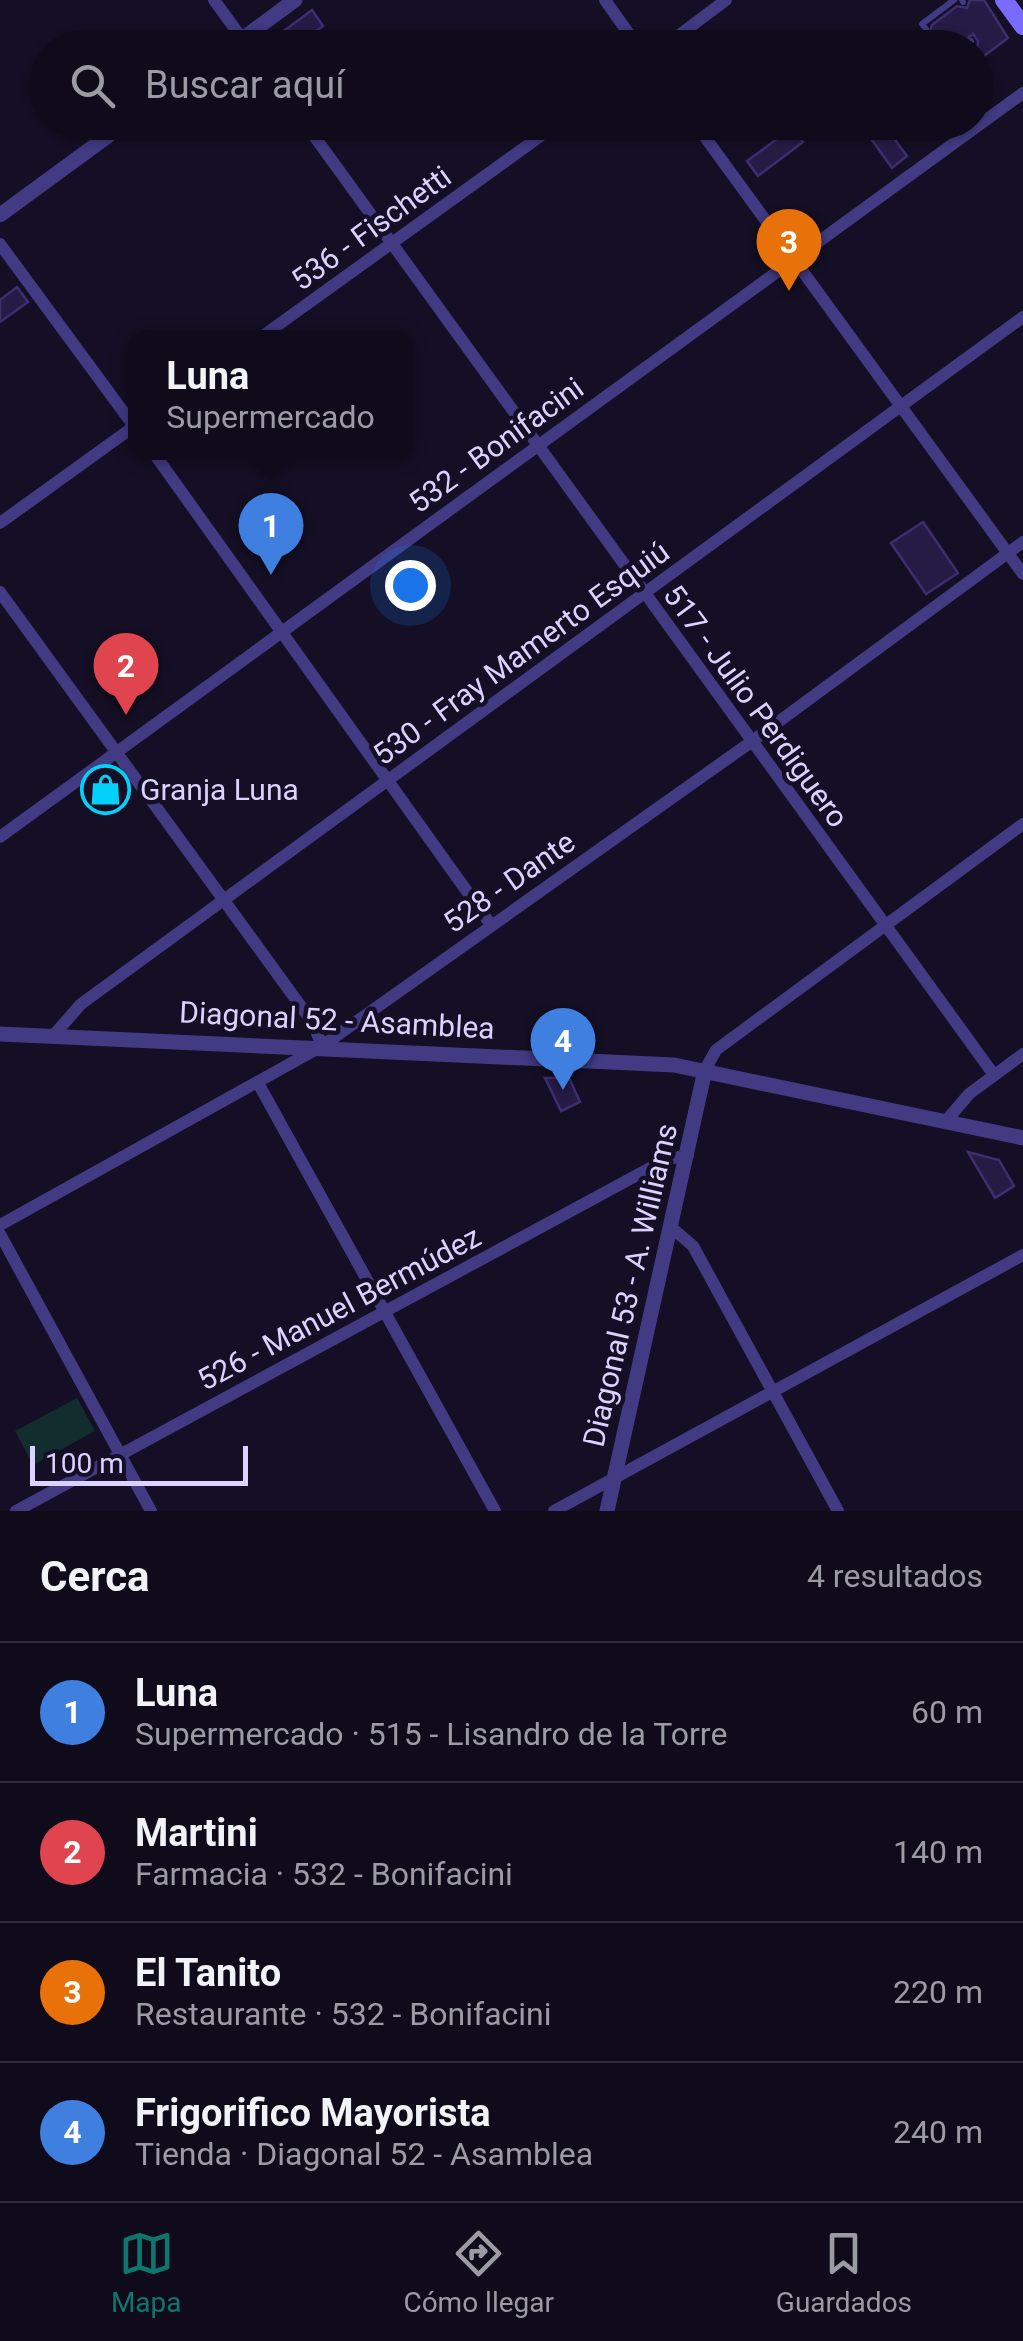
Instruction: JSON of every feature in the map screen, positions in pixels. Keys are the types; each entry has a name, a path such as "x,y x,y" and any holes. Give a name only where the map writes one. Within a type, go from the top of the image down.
{"street":[{"path":"214,0 232,30"},
{"path":"258,30 295,0"},
{"path":"605,0 627,30"},
{"path":"686,30 726,0"},
{"name":"532 - Bonifacini","path":"993,116 1023,94"},
{"path":"0,214 102,140"},
{"name":"517 - Julio Perdiguero","path":"317,140 994,1074"},
{"name":"536 - Fischetti","path":"271,330 535,140"},
{"path":"707,140 1023,574"},
{"name":"532 - Bonifacini","path":"0,838 960,140"},
{"path":"0,244 128,418"},
{"name":"530 - Fray Mamerto Esquiú","path":"53,1036 81,1004 1023,316"},
{"path":"0,523 128,432"},
{"path":"159,460 491,925"},
{"name":"528 - Dante","path":"0,1225 322,1046 751,742 1023,542"},
{"path":"0,592 314,1023 322,1046"},
{"path":"705,1070 716,1050 1023,824"},
{"name":"Diagonal 52 - Asamblea","path":"0,1034 322,1046 705,1070 1023,1138"},
{"path":"947,1120 994,1074 1023,1054"},
{"name":"Diagonal 53 - A. Williams","path":"607,1511 705,1070"},
{"path":"258,1083 495,1511"},
{"name":"526 - Manuel Bermúdez","path":"16,1511 665,1160 688,1155"},
{"path":"672,1228 693,1246 838,1511"},
{"path":"0,1234 151,1511"},
{"path":"554,1511 1023,1255"}],"lane":[{"path":"926,30 922,24 960,1"}],"green space":[{"path":"77,1398 95,1431 33,1465 15,1431"}],"building":[{"path":"970,0 984,0 1008,38 993,49 993,30 930,30 957,6 967,8"},
{"path":"312,10 323,26 318,30 285,30"},
{"path":"776,140 803,142 758,176 747,161"},
{"path":"872,140 895,140 907,156 892,168"},
{"path":"17,287 28,302 0,322 0,300"},
{"path":"923,522 958,573 926,594 891,543"},
{"path":"545,1078 569,1078 580,1102 561,1111"},
{"path":"968,1152 999,1160 1014,1186 995,1198"}],"place":[{"name":"El Tanito","path":"789,291"},
{"name":"Luna","path":"271,575"},
{"name":"Martini","path":"126,715"},
{"name":"Granja Luna","path":"105,789"},
{"name":"Frigorifico Mayorista","path":"563,1090"}]}
